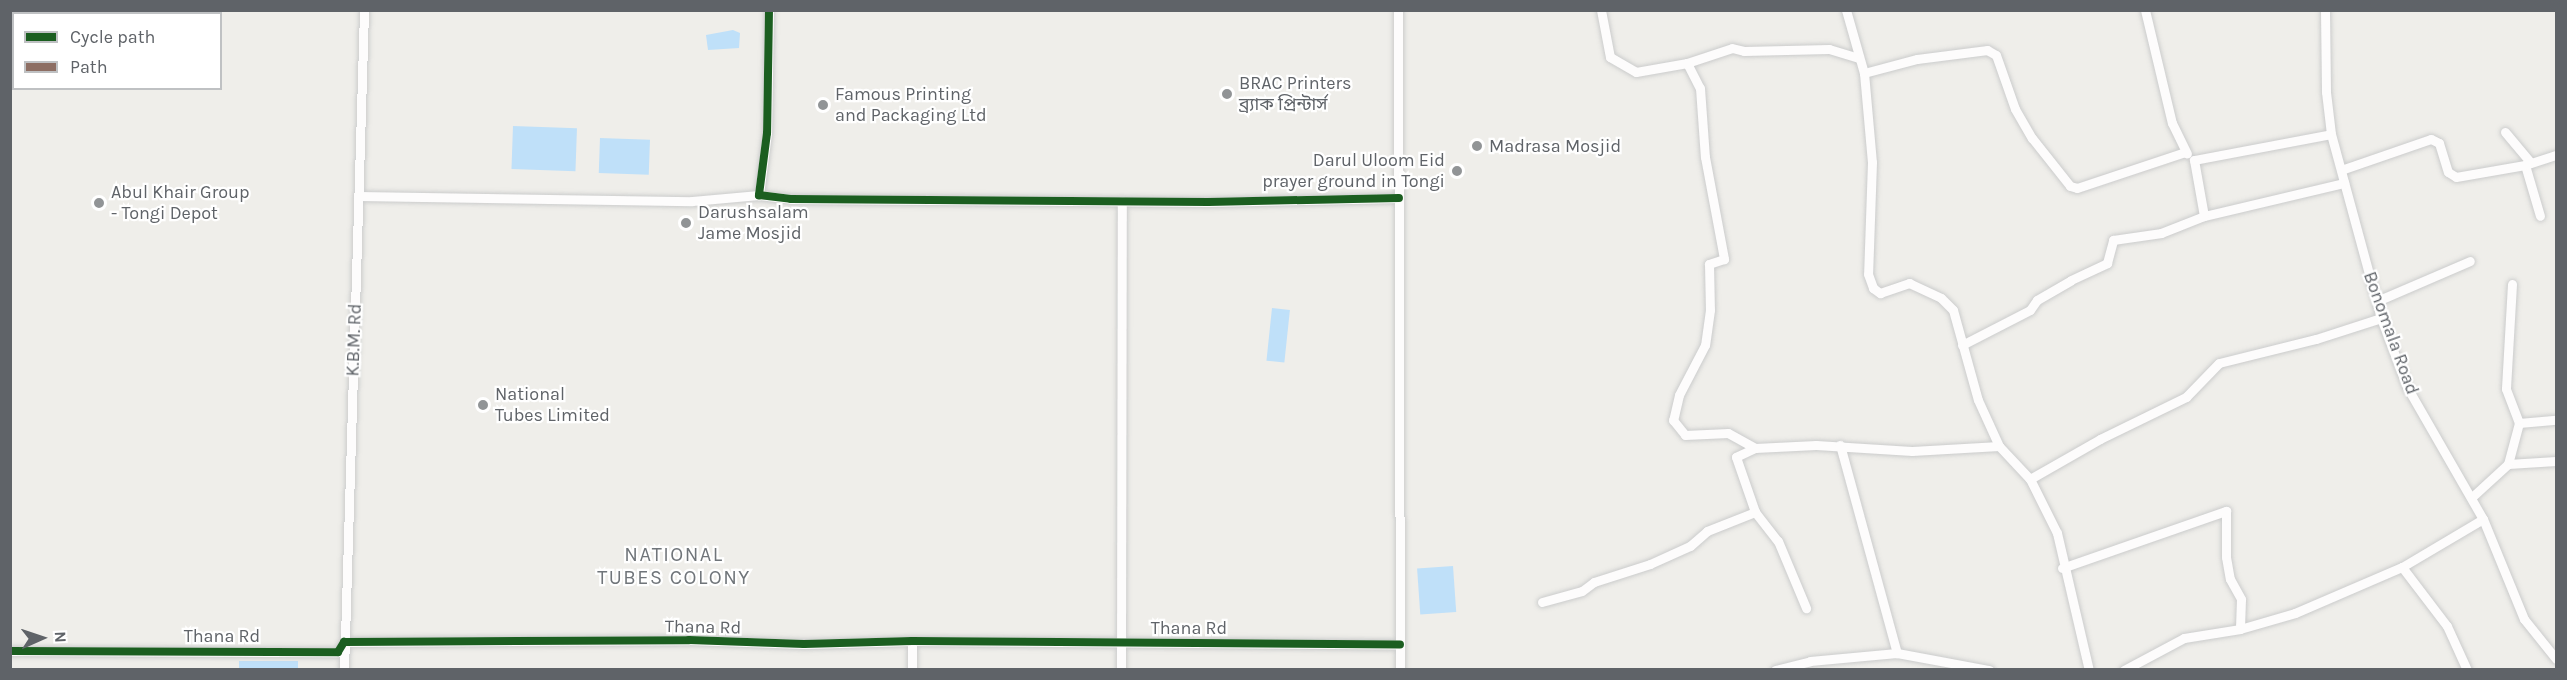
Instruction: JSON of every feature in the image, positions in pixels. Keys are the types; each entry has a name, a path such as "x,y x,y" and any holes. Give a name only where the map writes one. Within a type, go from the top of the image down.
{"street":[{"name":"K.B.M. Rd","path":"344,669 364,10"},
{"path":"759,195 767,133 770,10"},
{"path":"1398,10 1400,669"},
{"path":"1601,10 1610,57 1636,72 1687,63 1732,48 1744,51 1829,49 1859,58"},
{"path":"1846,10 1864,73 1872,162 1868,274 1873,288 1880,293 1909,283 1941,298 1953,310 1978,400 1999,446 2030,480 2057,533 2062,568 2089,669"},
{"path":"2145,10 2172,123 2185,152 2194,160 2204,216"},
{"name":"Bonomala Road","path":"2325,10 2326,92 2331,134 2381,318 2407,387 2472,497 2524,619 2556,659"},
{"path":"1864,73 1917,59 1987,50 1996,56 2015,109 2032,138 2070,186 2077,188 2185,152"},
{"path":"1687,63 1700,88 1705,157 1724,259 1709,264 1710,310 1705,345 1679,395 1673,420 1685,435 1728,433 1755,448"},
{"path":"2505,132 2528,164 2541,216"},
{"path":"2194,160 2331,134"},
{"path":"2341,170 2431,139 2439,142 2451,177 2528,164 2556,155"},
{"path":"1962,345 2030,310 2037,300 2107,263 2113,240 2161,233 2204,216 2344,183"},
{"path":"359,196 692,201 759,195 791,199 1122,201 1399,198"},
{"path":"1121,669 1122,201"},
{"path":"2376,301 2470,261"},
{"path":"2472,497 2508,464 2519,423 2506,389 2512,284"},
{"path":"2030,480 2100,438 2186,398 2218,363 2316,339 2381,318"},
{"path":"2519,423 2556,420"},
{"path":"1840,445 1897,653"},
{"path":"1806,608 1778,541 1755,512 1736,457 1755,448 1840,445 1912,450 1999,446"},
{"path":"2508,464 2556,461"},
{"path":"2062,568 2226,511 2226,557 2230,579 2241,599 2240,629"},
{"path":"1542,602 1582,591 1594,582 1650,564 1690,546 1707,531 1755,512"},
{"path":"2124,669 2184,638 2240,629 2295,613 2402,567 2483,519"},
{"path":"2402,567 2447,626 2467,669"},
{"path":"912,641 912,669"},
{"name":"Thana Rd","path":"10,651 338,652 344,642 912,641 1400,644"},
{"path":"1775,669 1810,662 1897,653 1988,669"}],"water":[{"path":"733,30 740,33 739,48 708,50 706,35"},
{"path":"513,126 577,128 575,171 511,169"},
{"path":"600,138 650,140 649,175 599,173"},
{"path":"1272,308 1290,310 1284,363 1266,361"},
{"path":"1453,566 1456,612 1420,614 1417,569"},
{"path":"239,661 298,661 298,669 239,669"}],"cycle path":[{"path":"769,10 767,133 759,195 791,199 1208,202 1399,198"},
{"path":"10,651 338,652 344,642 689,640 804,644 912,641 1400,644"}],"place":[{"name":"BRAC Printers ব্র্যাক প্রিন্টার্স","path":"1227,94"},
{"name":"Famous Printing and Packaging Ltd","path":"823,105"},
{"name":"Madrasa Mosjid","path":"1477,146"},
{"name":"Darul Uloom Eid prayer ground in Tongi","path":"1457,171"},
{"name":"Abul Khair Group - Tongi Depot","path":"99,203"},
{"name":"Darushsalam Jame Mosjid","path":"686,223"},
{"name":"National Tubes Limited","path":"483,405"}],"district":[{"name":"NATIONAL TUBES COLONY","path":"674,566"}]}
